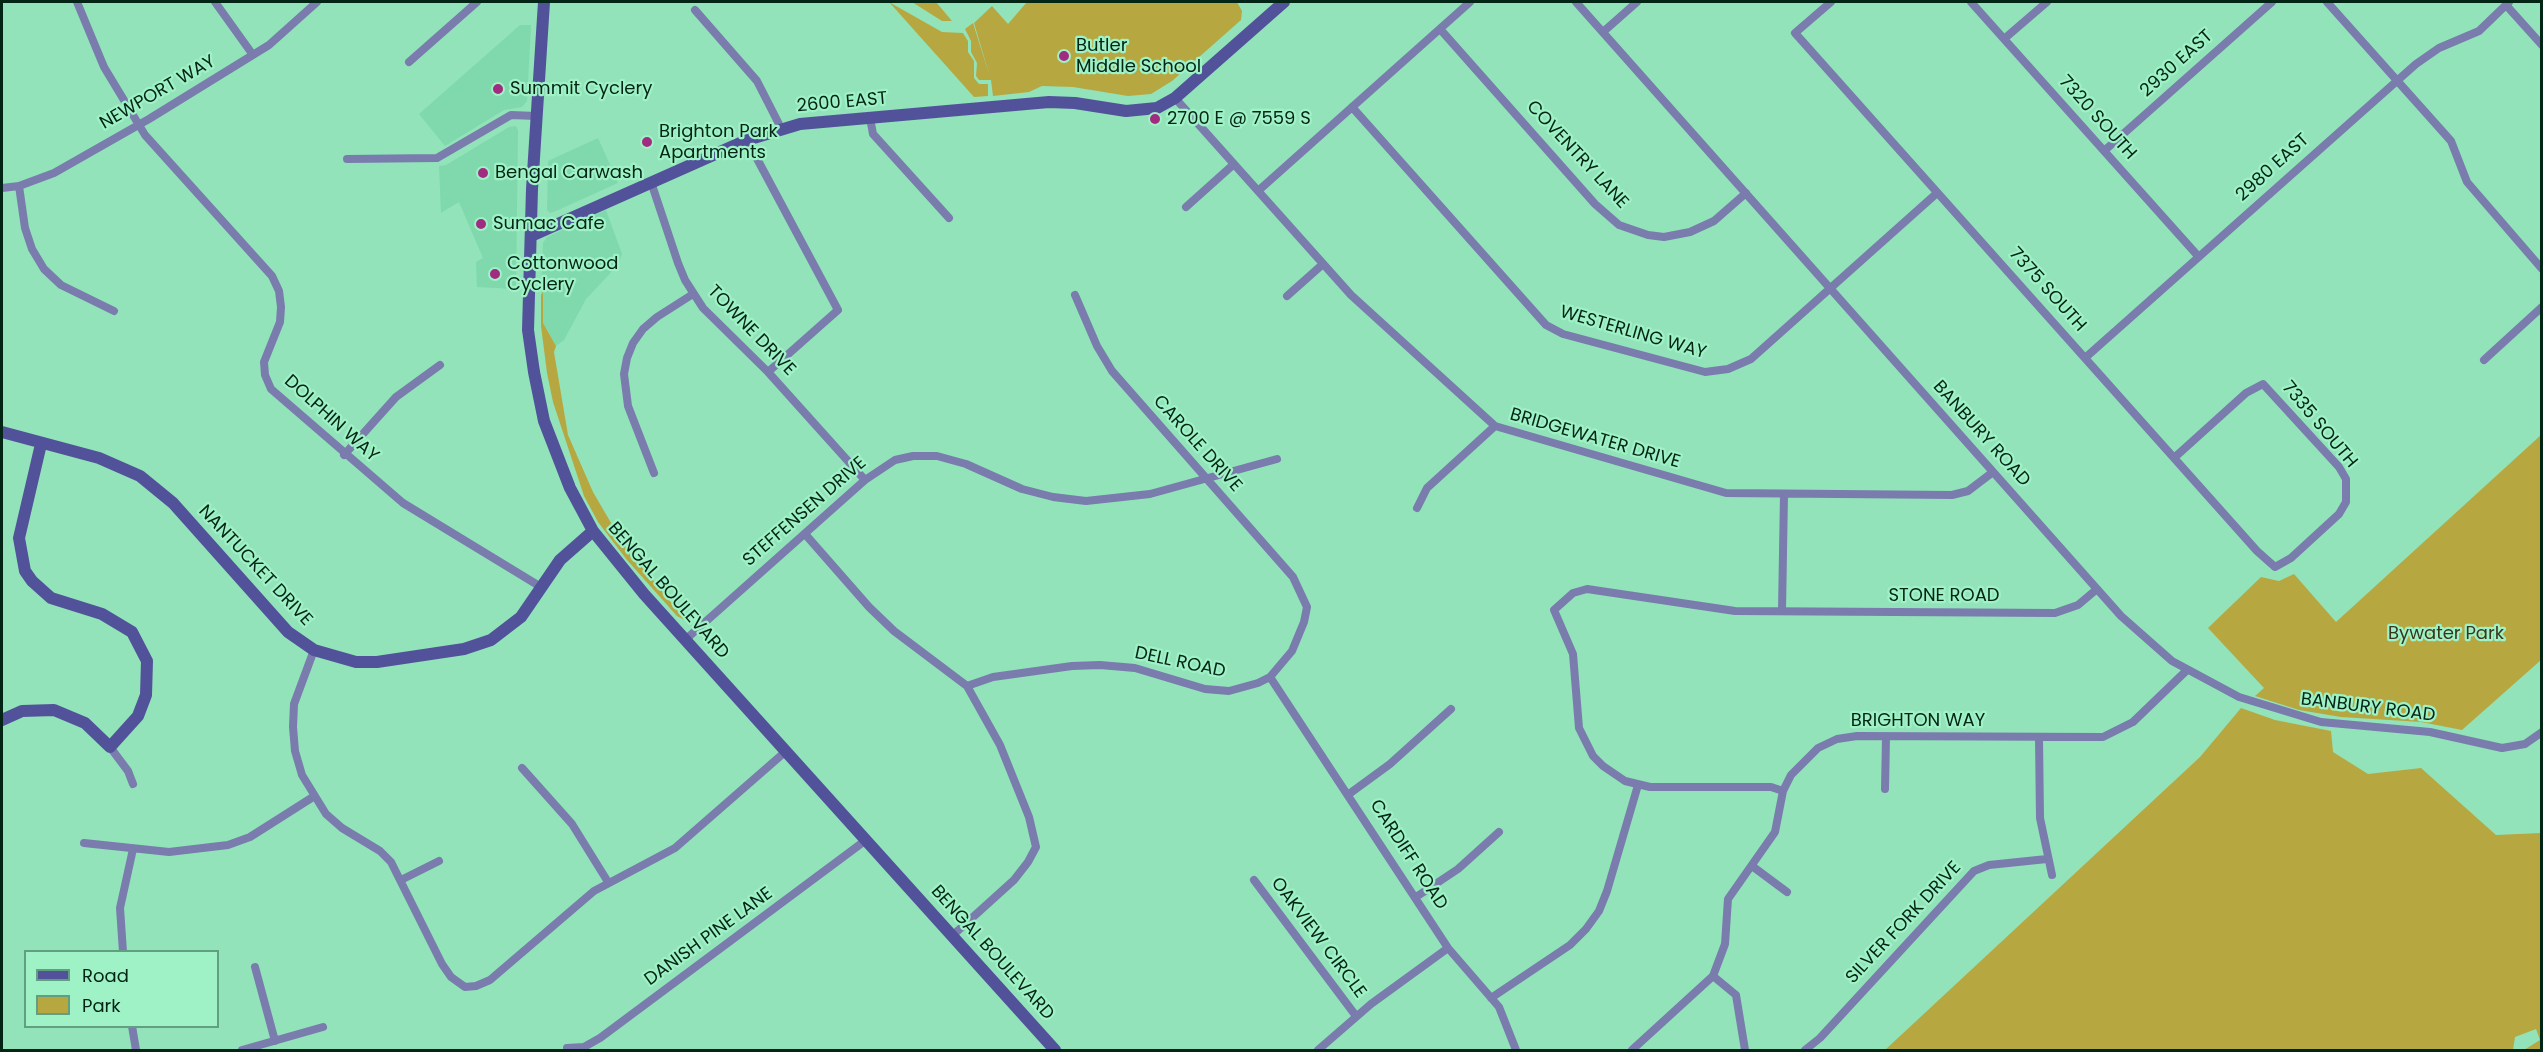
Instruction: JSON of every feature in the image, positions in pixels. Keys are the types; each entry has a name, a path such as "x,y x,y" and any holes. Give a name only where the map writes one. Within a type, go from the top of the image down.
{"street":[{"name":"DOLPHIN WAY","path":"77,2 104,67 138,125 272,276 279,291 281,307 280,322 264,362 265,375 271,389 344,455 403,503 541,587"},
{"path":"215,2 253,56"},
{"name":"NEWPORT WAY","path":"2,188 19,186 54,173 138,125 253,56 317,2"},
{"path":"409,62 477,2"},
{"name":"BENGAL BOULEVARD","path":"544,2 536,116 528,330 538,398 559,463 593,531 686,640 952,936 1049,1048"},
{"name":"2600 EAST","path":"531,236 747,140 781,128 1049,102 1139,111 1163,106 1284,2"},
{"path":"1257,191 1470,2"},
{"name":"BANBURY ROAD","path":"1576,2 2097,589 2134,628 2186,671 2239,698 2321,722 2402,728 2454,736 2502,748 2525,744 2541,732"},
{"path":"1603,32 1637,2"},
{"name":"7375 SOUTH","path":"1832,2 1796,33 2257,551 2275,567"},
{"name":"7320 SOUTH","path":"1971,2 2198,256"},
{"path":"2004,39 2047,2"},
{"name":"2930 EAST","path":"2104,151 2272,2"},
{"path":"2327,2 2451,141 2467,182 2541,269"},
{"path":"2507,3 2541,45"},
{"name":"2980 EAST","path":"2085,358 2397,81 2439,48 2479,31 2494,19 2507,3"},
{"path":"695,10 757,81 781,128"},
{"name":"COVENTRY LANE","path":"1440,29 1595,204 1619,225 1634,232 1656,236 1690,232 1713,221 1746,193"},
{"name":"BRIDGEWATER DRIVE","path":"1175,98 1373,317 1495,426 1716,491 1784,494 1960,494 1976,487 1993,472"},
{"name":"WESTERLING WAY","path":"1352,106 1540,318 1563,334 1692,370 1717,372 1751,359 1937,193"},
{"path":"347,159 437,158 511,115 536,116"},
{"path":"870,118 873,134 949,218"},
{"path":"747,140 838,310 768,372"},
{"path":"1186,207 1234,164"},
{"name":"TOWNE DRIVE","path":"651,182 678,263 693,294 722,328 768,372 865,480"},
{"path":"19,186 25,228 32,249 44,269 61,285 114,311"},
{"path":"1287,296 1323,264"},
{"path":"654,473 627,406 624,390 627,358 633,343 643,329 657,317 693,294"},
{"name":"CAROLE DRIVE","path":"1075,294 1097,346 1112,370 1293,577 1307,607"},
{"path":"2484,360 2541,307"},
{"path":"344,455 396,397 441,365"},
{"name":"7335 SOUTH","path":"2174,458 2246,393 2264,384 2339,467 2348,488 2346,502 2339,514 2291,558 2275,567"},
{"path":"1417,508 1427,488 1495,426"},
{"name":"NANTUCKET DRIVE","path":"2,432 120,465 157,488 288,632 314,650 356,662 377,662 478,645 507,630 521,617 560,560 593,531"},
{"path":"41,444 18,538 25,571 36,586 51,598 118,621 132,632 147,661 149,677 143,705 131,725 110,747"},
{"name":"STEFFENSEN DRIVE","path":"686,640 865,480 895,460 913,456 937,456 956,461 1022,489 1053,497 1086,501 1150,494 1277,459"},
{"path":"1782,611 1784,494"},
{"path":"805,534 869,607 894,631 967,686 1010,768 1029,817 1036,847 1014,880 952,936"},
{"name":"STONE ROAD","path":"1638,785 1603,766 1586,743 1577,711 1573,654 1554,610 1573,593 1587,589 1719,610 2055,614 2078,606 2097,589"},
{"name":"DELL ROAD","path":"967,686 993,678 1072,666 1135,668 1205,689 1229,691 1258,684 1270,677 1292,651 1304,622 1307,607"},
{"path":"314,650 294,704 293,727 300,767 313,797 326,814 342,828 380,851 391,862 442,964 451,977 465,987 476,986 490,980 581,902 608,882 675,848 785,752"},
{"name":"BRIGHTON WAY","path":"1632,1050 1713,976 1725,944 1728,899 1775,832 1783,791 1797,767 1818,748 1837,739 1857,736 2091,738 2114,734 2133,722 2179,681 2186,671"},
{"name":"CARDIFF ROAD","path":"1270,677 1448,948 1491,998 1504,1018 1516,1050"},
{"path":"1348,794 1384,769 1451,709"},
{"path":"2,720 22,711 54,710 85,723 110,747 128,771 133,784"},
{"path":"1885,789 1886,737"},
{"path":"2039,738 2038,801 2047,859 2052,875"},
{"path":"522,768 572,824 608,882"},
{"path":"1491,998 1570,945 1593,920 1607,891 1638,785 1771,787 1783,791"},
{"path":"84,843 178,852 228,845 250,837 313,797"},
{"path":"1416,897 1458,869 1499,832"},
{"name":"DANISH PINE LANE","path":"567,1048 584,1047 600,1038 866,840"},
{"path":"123,950 120,908 133,849"},
{"name":"SILVER FORK DRIVE","path":"1805,1050 1820,1038 1974,871 1989,865 2047,859"},
{"path":"401,880 439,861"},
{"path":"1752,866 1787,892"},
{"name":"OAKVIEW CIRCLE","path":"1254,880 1356,1016"},
{"path":"1318,1050 1356,1016 1448,948"},
{"path":"255,968 275,1041"},
{"path":"1713,976 1736,995 1745,1050"},
{"path":"132,1028 135,1050"},
{"path":"242,1050 323,1028"}],"shaded area":[{"path":"520,25 531,25 527,101 522,107 504,110 445,146 419,114"},
{"path":"516,126 518,130 516,289 477,287 476,262 483,258 459,202 441,213 439,166 446,165 509,127"},
{"path":"598,138 618,183 550,213 547,210 548,161"},
{"path":"606,210 622,254 618,265 586,299 564,340 556,346 543,323 542,292 541,295 543,243 547,237"}],"green space":[{"path":"889,2 942,32 963,33 968,41 968,52 974,61 974,78 979,84 988,84 988,96 974,97"},
{"path":"912,2 936,2 952,21 942,21"},
{"name":"Butler Middle School","path":"1027,2 1237,2 1242,11 1241,20 1172,81 1151,94 1128,96 1073,87 1042,86 1029,92 993,96 991,80 979,80 976,76 977,63 971,52 971,41 965,29 973,23 990,77 974,23 992,6 1008,24"},
{"path":"543,292 543,323 556,346 554,352 568,435 593,492 621,540 685,620 677,616 627,560 598,522 584,496 553,402 547,373 541,326 541,295"},
{"name":"Bywater Park","path":"2541,435 2541,660 2462,730 2421,722 2341,717 2299,710 2255,696 2264,688 2208,628 2261,577 2279,581 2294,574 2336,622"},
{"path":"2241,708 2275,720 2331,731 2333,752 2368,774 2421,768 2496,835 2541,833 2541,1050 2524,1050 2540,1040 2536,1029 2515,1037 2513,1050 1885,1050 2200,757"}],"place":[{"name":"Butler Middle School","path":"1064,56"},
{"name":"Summit Cyclery","path":"498,89"},
{"name":"2700 E @ 7559 S","path":"1155,119"},
{"name":"Brighton Park Apartments","path":"647,142"},
{"name":"Bengal Carwash","path":"483,173"},
{"name":"Sumac Cafe","path":"481,224"},
{"name":"Cottonwood Cyclery","path":"495,274"}]}
